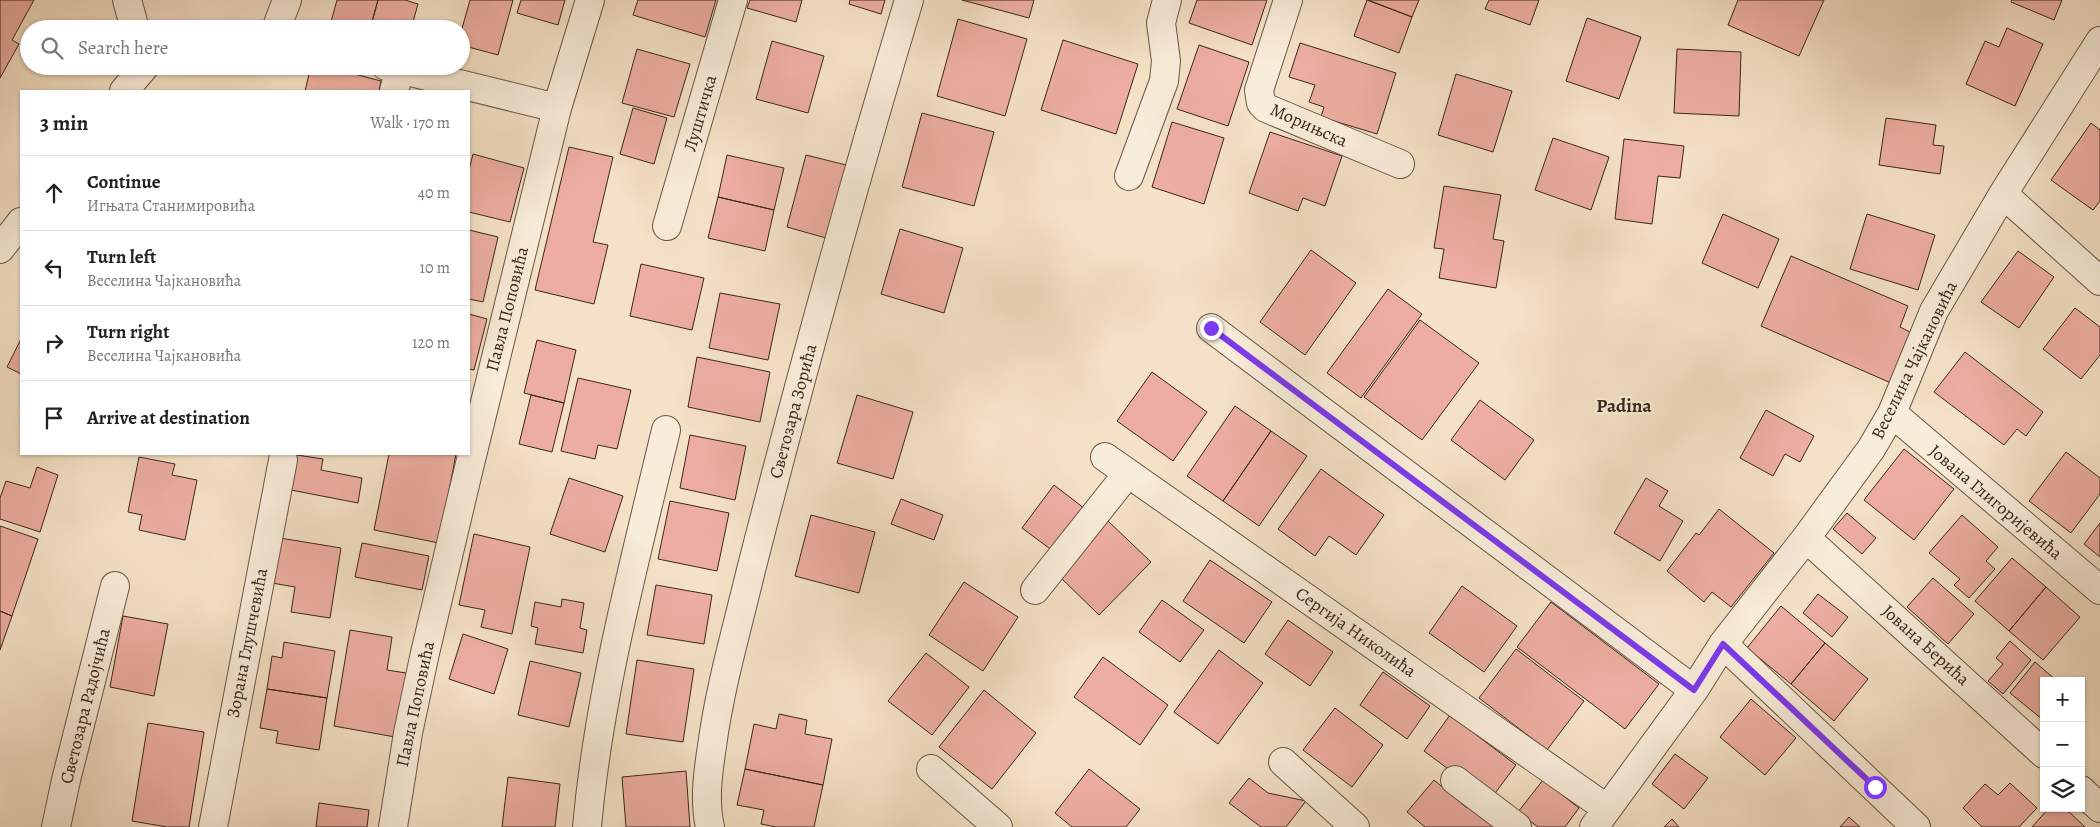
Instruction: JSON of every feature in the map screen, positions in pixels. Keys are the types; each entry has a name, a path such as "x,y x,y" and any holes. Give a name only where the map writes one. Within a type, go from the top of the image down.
{"street":[{"path":"127,0 133,20"},
{"path":"279,20 287,0"},
{"name":"Павла Поповића","path":"393,827 408,733 425,653 557,108 590,0"},
{"name":"Луштичка","path":"667,226 733,0"},
{"name":"Светозара Зорића","path":"710,827 707,789 718,704 792,411 874,117 910,0"},
{"path":"1129,176 1164,81 1166,61 1161,23 1167,0"},
{"name":"Морињска","path":"1288,0 1258,90 1261,103 1266,108 1400,164"},
{"name":"Веселина Чајкановића","path":"1601,821 1694,690 1723,644 1806,538 1871,449 1892,413 1934,311 2003,194 2100,42"},
{"path":"125,90 138,75"},
{"path":"393,76 465,90"},
{"path":"470,91 557,108"},
{"path":"2003,194 2100,281"},
{"path":"0,249 20,223"},
{"path":"1211,328 1694,690"},
{"name":"Јована Глигоријевића","path":"1892,413 2100,590"},
{"path":"587,827 598,732 616,641 666,430"},
{"name":"Сергија Николића","path":"1105,457 1601,821"},
{"name":"Зорана Глушчевића","path":"213,827 283,460"},
{"path":"1034,590 1128,473"},
{"name":"Јована Берића","path":"1806,538 2040,750"},
{"name":"Светозара Радојчића","path":"56,827 114,586"},
{"path":"1723,644 1916,827"},
{"path":"1283,762 1355,827"},
{"path":"931,769 998,827"},
{"path":"1455,780 1517,827"},
{"path":"2085,794 2100,808"}],"building":[{"path":"0,0 34,0 23,20 20,20 20,25 12,40 19,44 0,78"},
{"path":"337,0 378,0 372,20 331,20"},
{"path":"378,0 405,0 418,4 414,20 372,20"},
{"path":"470,0 513,0 498,55 470,47 470,20 464,20"},
{"path":"521,0 565,0 558,25 517,13"},
{"path":"638,0 716,0 705,37 633,15"},
{"path":"750,0 802,0 796,22 747,8"},
{"path":"850,0 885,0 881,14 849,4"},
{"path":"962,0 1034,0 1029,18"},
{"path":"1197,0 1267,0 1252,45 1189,23"},
{"path":"1367,0 1412,17 1399,53 1354,36"},
{"path":"1368,0 1419,0 1412,17"},
{"path":"1489,0 1539,0 1530,25 1485,9"},
{"path":"1738,0 1824,0 1799,56 1728,25"},
{"path":"2012,0 2062,0 2054,20 2011,2"},
{"path":"1587,18 1641,37 1619,99 1566,81"},
{"path":"958,19 1027,39 1005,116 937,96"},
{"path":"2007,28 2043,44 2015,106 1966,84 1985,41 1999,47"},
{"path":"1063,40 1138,64 1116,134 1041,110"},
{"path":"772,41 824,56 808,113 756,99"},
{"path":"1300,43 1396,73 1377,134 1321,117 1324,107 1309,102 1315,85 1289,77"},
{"path":"1199,45 1249,62 1228,126 1177,109"},
{"path":"637,49 690,64 674,117 622,103"},
{"path":"1677,49 1741,52 1739,116 1674,113"},
{"path":"1456,74 1512,91 1493,152 1438,135"},
{"path":"309,75 358,75 381,81 379,90 305,90"},
{"path":"633,108 667,118 654,164 620,154"},
{"path":"922,113 994,132 974,206 902,187"},
{"path":"1886,118 1936,125 1933,145 1944,146 1940,174 1879,165"},
{"path":"1172,122 1224,138 1204,204 1152,187"},
{"path":"2091,123 2100,130 2100,201 2093,210 2051,180"},
{"path":"1270,132 1342,156 1325,206 1303,198 1298,211 1249,193"},
{"path":"1553,138 1609,157 1591,210 1535,190"},
{"path":"1624,139 1684,146 1680,178 1658,176 1652,224 1615,219"},
{"path":"569,147 613,157 593,242 608,245 594,304 535,290"},
{"path":"473,154 524,168 510,222 470,212 470,166"},
{"path":"727,155 784,168 774,210 718,197"},
{"path":"806,155 846,165 826,238 787,227"},
{"path":"1444,186 1501,195 1493,239 1504,241 1496,288 1439,278 1444,249 1434,248"},
{"path":"718,197 774,210 765,251 708,238"},
{"path":"1723,214 1779,239 1758,288 1702,263"},
{"path":"1867,214 1935,235 1918,290 1850,269"},
{"path":"900,229 963,248 944,313 881,294"},
{"path":"470,230 498,237 483,302 470,299"},
{"path":"1311,250 1356,283 1305,355 1260,322"},
{"path":"2018,251 2054,277 2019,328 1981,302"},
{"path":"1791,256 1908,306 1900,327 1912,333 1891,383 1761,326"},
{"path":"641,264 704,278 692,330 630,316"},
{"path":"1388,289 1422,314 1361,398 1327,373"},
{"path":"720,293 780,304 768,360 709,348"},
{"path":"2075,308 2100,327 2100,355 2081,379 2043,349"},
{"path":"470,314 487,319 474,370 470,369"},
{"path":"1420,320 1479,363 1422,440 1364,397"},
{"path":"537,340 576,350 564,403 524,393"},
{"path":"20,341 20,374 7,367"},
{"path":"1965,352 2043,412 2026,436 2017,429 2004,445 1934,392"},
{"path":"697,357 770,372 760,422 688,407"},
{"path":"1152,372 1207,412 1173,461 1117,421"},
{"path":"578,378 631,390 617,449 598,445 595,459 561,451"},
{"path":"531,395 564,403 552,452 519,444"},
{"path":"857,395 913,412 893,479 837,463"},
{"path":"1480,400 1534,440 1505,480 1451,440"},
{"path":"1235,406 1271,431 1223,501 1187,476"},
{"path":"1766,410 1814,436 1800,462 1785,454 1773,476 1740,458"},
{"path":"1271,431 1307,456 1259,526 1223,501"},
{"path":"690,435 746,446 735,500 680,488"},
{"path":"1904,449 1954,489 1914,540 1864,500"},
{"path":"2066,452 2100,478 2100,494 2071,533 2029,501"},
{"path":"297,455 323,459 321,470 362,478 358,503 291,490"},
{"path":"389,455 456,455 439,543 374,530"},
{"path":"139,457 175,464 172,475 197,480 185,540 139,530 142,515 128,512"},
{"path":"37,467 58,475 40,532 0,519 0,498 6,481 30,488"},
{"path":"1321,469 1384,515 1356,555 1329,536 1315,556 1278,529"},
{"path":"569,478 623,496 605,552 550,534"},
{"path":"1646,478 1668,491 1659,506 1683,521 1660,561 1614,533"},
{"path":"1054,485 1089,512 1057,554 1022,528"},
{"path":"901,499 943,515 934,540 891,524"},
{"path":"670,501 729,513 717,571 658,559"},
{"path":"1719,509 1774,553 1731,607 1712,592 1704,602 1667,571 1696,533 1699,535"},
{"path":"1847,513 1876,538 1862,554 1833,529"},
{"path":"811,515 875,532 859,593 795,576"},
{"path":"1962,515 1998,547 1986,561 1995,569 1969,598 1954,585 1960,579 1929,553"},
{"path":"1108,521 1151,562 1099,615 1057,574"},
{"path":"2100,523 2100,557 2084,544"},
{"path":"0,526 38,539 12,616 0,611"},
{"path":"474,534 530,547 512,634 481,627 485,610 459,605"},
{"path":"280,538 341,548 330,618 291,612 295,587 272,583"},
{"path":"362,543 429,556 422,590 355,577"},
{"path":"2012,558 2046,587 2009,631 1975,601"},
{"path":"1210,560 1272,602 1244,643 1183,601"},
{"path":"1933,578 1974,614 1948,644 1907,607"},
{"path":"964,582 1018,617 983,671 929,635"},
{"path":"656,585 712,595 704,644 647,635"},
{"path":"1462,586 1517,626 1484,672 1429,633"},
{"path":"2046,587 2080,617 2043,660 2009,631"},
{"path":"1818,594 1848,617 1832,637 1803,613"},
{"path":"562,599 584,603 580,628 587,630 583,653 535,644 538,628 531,626 535,602 561,607"},
{"path":"1162,600 1204,630 1180,662 1139,632"},
{"path":"1551,602 1659,684 1625,729 1517,647"},
{"path":"1781,606 1825,643 1791,684 1747,648"},
{"path":"0,611 12,616 0,650"},
{"path":"123,616 168,624 154,696 110,687"},
{"path":"1288,620 1333,652 1310,686 1265,654"},
{"path":"350,630 392,637 387,670 406,673 395,737 334,726"},
{"path":"463,634 508,649 494,694 449,679"},
{"path":"2010,641 2031,660 2003,694 1988,681 2003,664 1996,658"},
{"path":"284,642 335,651 327,698 267,689 272,656 282,658"},
{"path":"1825,643 1868,679 1834,721 1791,684"},
{"path":"1516,649 1584,701 1547,750 1479,698"},
{"path":"1219,650 1263,683 1218,744 1174,712"},
{"path":"926,653 969,687 932,735 888,701"},
{"path":"1103,657 1168,705 1140,745 1074,697"},
{"path":"637,660 694,669 683,742 626,734"},
{"path":"530,661 581,673 569,727 518,715"},
{"path":"2035,662 2052,677 2040,677 2040,717 2010,693"},
{"path":"1383,672 1430,706 1407,739 1360,705"},
{"path":"267,689 327,698 319,750 276,743 278,731 260,728"},
{"path":"984,690 1036,733 992,789 939,747"},
{"path":"1751,699 1796,738 1765,775 1720,737"},
{"path":"1335,708 1383,745 1352,787 1303,750"},
{"path":"779,714 807,720 805,734 832,739 823,785 745,769 754,724 776,729"},
{"path":"1450,715 1516,765 1490,800 1424,751"},
{"path":"148,723 204,732 189,827 167,827 132,821"},
{"path":"1675,754 1708,778 1684,809 1652,784"},
{"path":"745,769 823,785 814,827 776,827 761,824 764,810 737,805"},
{"path":"1089,769 1140,809 1126,827 1072,827 1055,813"},
{"path":"686,771 690,827 626,827 622,777"},
{"path":"508,777 560,784 555,827 502,827"},
{"path":"1249,778 1268,793 1306,801 1286,827 1261,827 1229,803"},
{"path":"1434,780 1467,808 1474,800 1503,827 1425,827 1407,812"},
{"path":"1543,780 1579,808 1565,827 1538,827 1518,812"},
{"path":"2010,783 2037,808 2019,827 1982,827 1963,808 1985,784 1998,795"},
{"path":"319,803 369,810 367,827 316,827"},
{"path":"2045,812 2069,812 2085,827 2032,827"},
{"path":"1849,817 1860,827 1840,827"},
{"path":"1672,819 1679,827 1664,827"}],"district":[{"name":"Padina","path":"1624,406"}],"route":[{"path":"1211,328 1694,690 1723,644 1875,787"}]}
